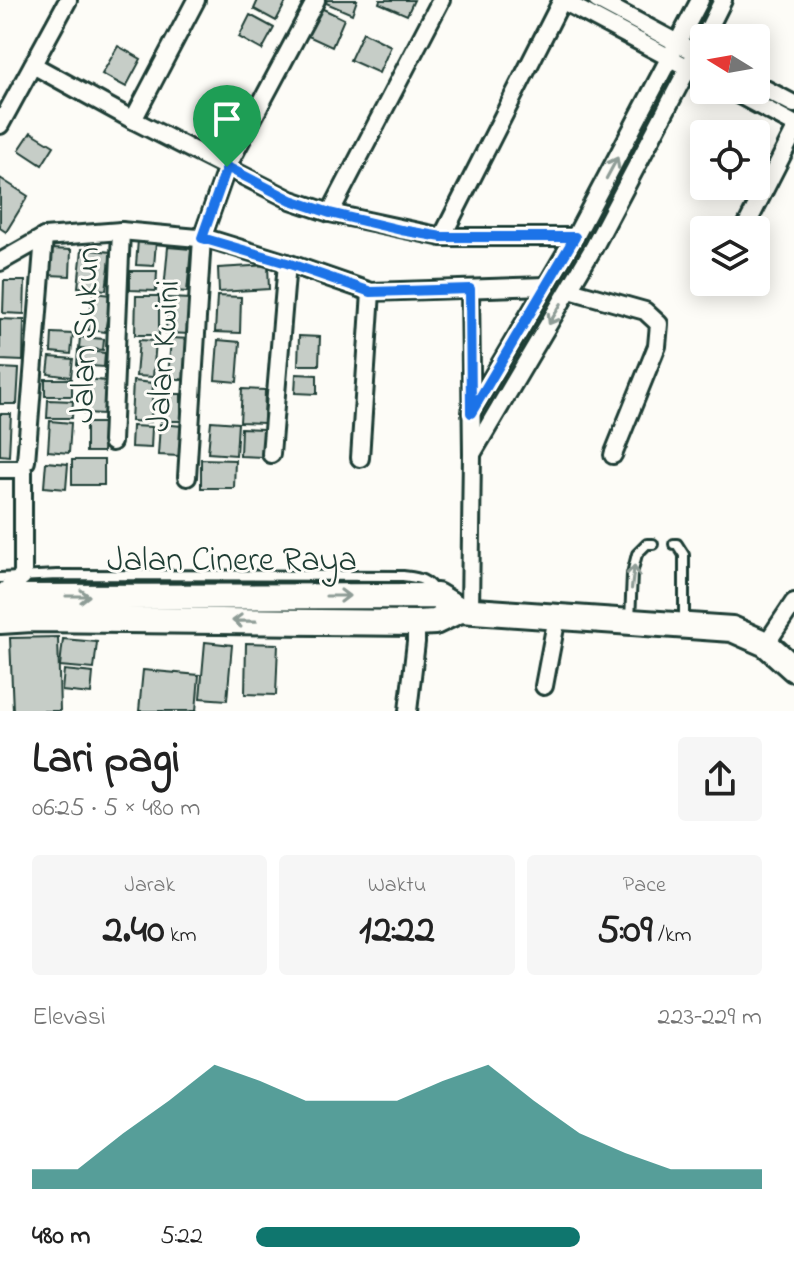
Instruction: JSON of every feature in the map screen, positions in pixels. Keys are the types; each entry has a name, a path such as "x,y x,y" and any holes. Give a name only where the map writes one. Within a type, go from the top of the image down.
{"main road":[{"name":"Jalan Cinere Raya","path":"0,596 437,596 465,610 732,629 766,644 794,669"},
{"name":"Jalan Cinere Raya","path":"0,621 416,623 435,622 465,610"}],"street":[{"path":"3,113 68,0"},
{"path":"133,120 196,0"},
{"name":"Jalan Kwini","path":"187,477 202,238 227,167 316,0"},
{"path":"330,213 441,0"},
{"path":"442,237 562,0 674,50 690,53"},
{"path":"597,0 674,50"},
{"path":"471,413 575,237 700,0"},
{"path":"713,24 723,0"},
{"path":"33,65 291,200 330,213 442,237 575,237"},
{"path":"472,454 570,290 690,73"},
{"path":"770,91 794,104"},
{"path":"756,104 794,124"},
{"path":"751,216 794,132"},
{"path":"0,262 44,237 121,231 202,238 371,292 546,286"},
{"name":"Jalan Sukun","path":"112,442 121,231"},
{"path":"26,461 44,237"},
{"path":"271,454 287,263"},
{"path":"465,610 472,454 470,289"},
{"path":"570,290 645,311 659,324 657,346 613,455"},
{"path":"360,458 371,292"},
{"path":"0,469 23,471 23,576 0,596"},
{"path":"766,644 794,602"},
{"path":"544,686 557,617"},
{"path":"408,711 416,623"}],"lane":[{"path":"630,621 632,574 637,554 647,544 653,544"},
{"path":"674,544 684,555 684,625"},
{"path":"0,578 403,576 423,579 437,596"}],"building":[{"path":"258,0 287,0 276,21 254,9"},
{"path":"327,0 357,0 352,14 326,3"},
{"path":"380,0 414,0 407,15 379,3"},
{"path":"319,7 344,19 332,47 306,35"},
{"path":"250,15 274,28 262,50 239,37"},
{"path":"363,32 391,46 379,73 350,60"},
{"path":"118,46 141,59 126,87 102,74"},
{"path":"31,132 54,146 42,165 19,150"},
{"path":"0,178 28,196 6,232 0,228"},
{"path":"138,240 156,242 154,266 136,265"},
{"path":"168,247 191,249 187,292 164,290"},
{"path":"51,249 71,250 70,276 49,275"},
{"path":"82,249 111,252 106,290 78,287"},
{"path":"268,265 269,289 219,292 218,268"},
{"path":"130,271 157,271 156,291 130,290"},
{"path":"4,281 25,281 24,314 3,313"},
{"path":"93,293 111,295 105,332 88,330"},
{"path":"136,296 159,296 159,335 135,335"},
{"path":"217,296 241,297 240,333 215,332"},
{"path":"167,298 192,299 191,334 166,333"},
{"path":"0,319 24,320 23,361 0,360"},
{"path":"52,333 73,334 71,354 51,352"},
{"path":"299,336 320,337 319,365 298,365"},
{"path":"80,337 104,339 103,350 79,348"},
{"path":"171,338 191,339 188,380 168,378"},
{"path":"139,340 156,341 153,377 136,376"},
{"path":"218,340 240,342 237,382 215,380"},
{"path":"78,350 105,353 104,367 77,365"},
{"path":"50,357 73,359 71,377 48,374"},
{"path":"0,368 19,369 17,404 0,404"},
{"path":"296,374 317,375 317,394 295,393"},
{"path":"45,379 72,379 72,396 45,396"},
{"path":"86,379 106,381 104,414 84,413"},
{"path":"133,381 153,383 151,422 131,421"},
{"path":"242,389 265,390 264,423 240,422"},
{"path":"161,394 181,394 181,421 161,421"},
{"path":"48,400 73,401 72,418 47,418"},
{"path":"0,414 11,414 9,456 0,455"},
{"path":"50,421 71,423 69,453 48,451"},
{"path":"211,421 238,423 236,455 208,453"},
{"path":"86,423 104,423 103,452 86,452"},
{"path":"160,424 182,426 180,456 158,455"},
{"path":"132,426 152,427 151,448 131,447"},
{"path":"241,428 264,429 263,457 240,456"},
{"path":"201,459 235,460 234,488 201,488"},
{"path":"72,460 104,460 104,485 72,485"},
{"path":"46,462 68,464 66,489 44,487"},
{"path":"58,637 60,711 13,711 10,638"},
{"path":"63,639 97,642 94,669 60,666"},
{"path":"205,642 232,645 227,700 200,698"},
{"path":"246,643 278,644 276,695 245,694"},
{"path":"64,670 93,673 91,694 62,691"},
{"path":"143,670 199,675 196,711 139,711"}],"route":[{"path":"227,167 291,200 401,230 442,237 575,237 471,413 470,289 371,292 202,238 227,167"}]}
